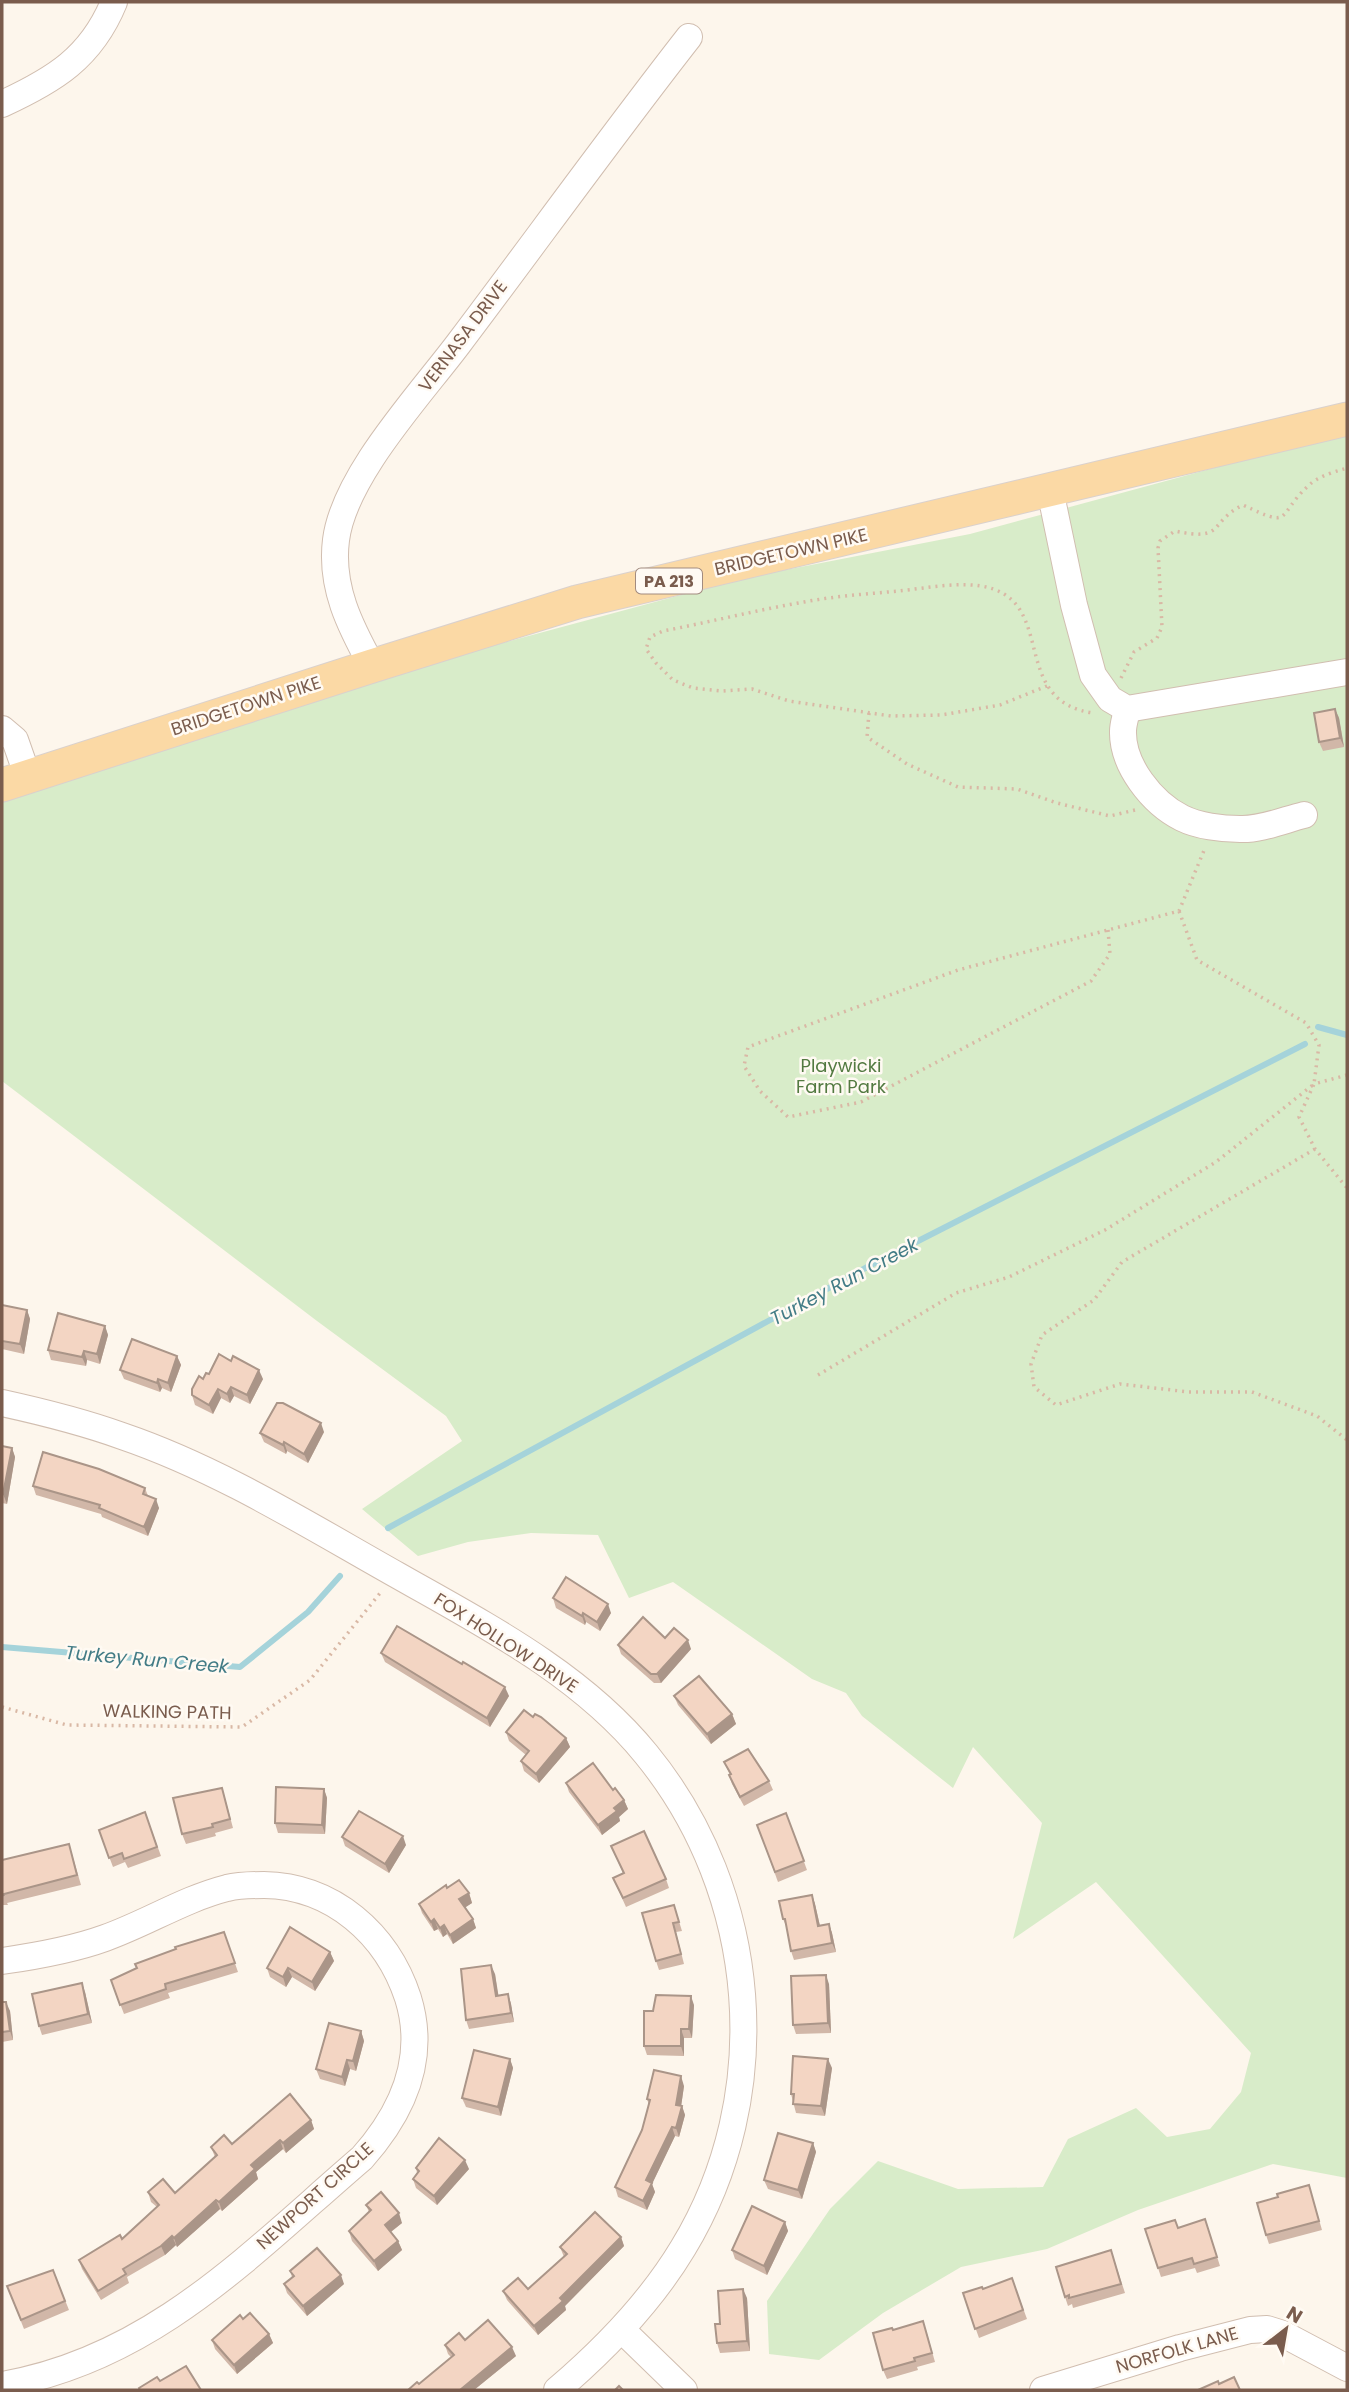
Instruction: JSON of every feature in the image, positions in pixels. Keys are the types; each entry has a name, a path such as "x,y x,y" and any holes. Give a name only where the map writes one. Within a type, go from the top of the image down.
{"main road":[{"name":"BRIDGETOWN PIKE","path":"15,781 577,602 1347,419"}],"street":[{"path":"2,104 41,86 71,62 97,36 114,2"},
{"name":"VERNASA DRIVE","path":"372,666 349,623 335,569 336,540 348,500 368,464 404,414 614,132 689,37"},
{"path":"1050,490 1074,605 1093,676 1118,704 1130,762 1140,780 1161,803 1182,818 1213,827 1243,830 1304,815"},
{"path":"1118,704 1347,672"},
{"path":"2,729 15,740 15,781"},
{"name":"FOX HOLLOW DRIVE","path":"2,1404 80,1422 158,1450 227,1481 395,1574 553,1669 580,1689 645,1752 666,1780 695,1829 727,1906 742,1979 742,2077 730,2138 715,2184 683,2249 654,2292 622,2330 557,2390"},
{"name":"NEWPORT CIRCLE","path":"2,1961 84,1946 179,1905 228,1888 245,1885 283,1886 318,1895 336,1904 357,1919 391,1958 410,2005 414,2055 409,2081 400,2105 378,2140 362,2158 205,2292 167,2320 130,2342 89,2361 50,2375 2,2385"},
{"name":"NORFOLK LANE","path":"1043,2390 1180,2348 1250,2330 1267,2329 1283,2334 1347,2368"},
{"path":"622,2330 684,2390"}],"path":[{"path":"1047,686 1000,705 942,715 891,716 789,701 752,690 694,688 673,680 646,649 650,637 663,631 804,601 959,584 1003,593 1015,604 1023,617 1047,686 1061,704 1084,712 1101,714 1118,704 1134,652 1157,638 1162,627 1158,548 1160,541 1175,531 1194,536 1207,535 1218,527 1230,511 1243,505 1272,518 1280,517 1287,513 1308,485 1347,468"},
{"path":"869,712 867,737 907,764 958,787 1017,789 1057,803 1110,816 1161,803"},
{"path":"1213,827 1179,911 1197,960 1306,1023 1319,1045 1314,1084 1298,1117 1315,1149 1347,1188"},
{"path":"1108,930 1110,954 1091,981 861,1101 788,1117 760,1091 744,1066 748,1046 958,970 1179,911"},
{"path":"818,1375 956,1293 1009,1277 1105,1230 1216,1162 1314,1084 1347,1075"},
{"path":"1315,1149 1122,1262 1094,1300 1042,1335 1031,1364 1032,1376 1034,1387 1056,1405 1120,1384 1189,1392 1252,1392 1317,1416 1347,1440"},
{"name":"WALKING PATH","path":"2,1707 67,1725 242,1727 310,1680 395,1574"}],"green space":[{"name":"Playwicki Farm Park","path":"1347,432 1347,2178 1273,2164 1138,2210 1047,2249 961,2267 883,2313 819,2360 769,2354 767,2301 830,2209 878,2161 958,2189 1043,2187 1068,2139 1136,2108 1167,2137 1210,2129 1241,2092 1251,2053 1096,1882 1013,1939 1042,1823 973,1747 953,1788 862,1716 846,1693 812,1679 673,1582 629,1598 598,1535 531,1533 468,1542 418,1556 362,1509 462,1441 446,1416 2,1081 2,802 398,671 744,578 970,534"}],"building":[{"path":"1335,709 1340,738 1319,742 1314,713"},
{"path":"2,1305 27,1310 20,1344 2,1341"},
{"path":"58,1313 105,1326 97,1354 84,1351 82,1357 48,1350"},
{"path":"132,1339 177,1356 168,1383 158,1379 157,1383 120,1370"},
{"path":"219,1354 231,1361 233,1356 259,1370 247,1395 231,1387 227,1394 218,1389 209,1405 192,1395 192,1389 199,1376 203,1379 206,1373 209,1374"},
{"path":"277,1403 283,1403 321,1423 304,1454 284,1442 283,1445 260,1433"},
{"path":"2,1446 12,1448 3,1494 2,1494"},
{"path":"43,1452 99,1469 145,1488 143,1494 156,1499 144,1527 99,1508 100,1505 33,1486"},
{"path":"566,1577 608,1604 597,1622 553,1598"},
{"path":"643,1617 665,1638 674,1628 688,1640 657,1674 651,1674 618,1645"},
{"path":"397,1626 505,1687 487,1718 381,1653"},
{"path":"699,1676 732,1714 707,1734 674,1696"},
{"path":"524,1710 533,1717 535,1714 541,1717 566,1738 536,1774 521,1761 529,1751 506,1732"},
{"path":"748,1749 769,1781 740,1797 724,1762"},
{"path":"593,1763 624,1800 614,1808 617,1811 598,1825 566,1783"},
{"path":"276,1787 324,1789 322,1825 275,1823"},
{"path":"222,1788 230,1819 212,1824 213,1827 182,1834 173,1798"},
{"path":"359,1811 403,1836 385,1864 342,1837"},
{"path":"145,1812 157,1847 124,1859 122,1853 109,1858 99,1830"},
{"path":"786,1813 804,1861 775,1872 757,1825"},
{"path":"644,1831 666,1879 623,1898 613,1878 624,1873 611,1846"},
{"path":"69,1844 77,1875 2,1896 2,1860"},
{"path":"459,1880 469,1893 459,1899 473,1919 450,1935 444,1925 440,1928 434,1919 431,1922 419,1904 446,1885 447,1888"},
{"path":"812,1895 818,1926 829,1924 832,1943 791,1951 779,1901"},
{"path":"674,1905 679,1922 673,1923 681,1954 656,1961 642,1913"},
{"path":"290,1927 330,1952 312,1982 288,1968 283,1977 267,1968"},
{"path":"224,1932 235,1963 165,1984 166,1989 120,2005 111,1980 137,1968 135,1964 176,1949 175,1947"},
{"path":"491,1965 496,1996 508,1994 511,2013 466,2020 461,1969"},
{"path":"826,1975 828,2023 793,2025 791,1976"},
{"path":"82,1983 88,2014 39,2026 32,1994"},
{"path":"656,1995 691,1996 689,2029 681,2029 681,2046 644,2046 644,2011 653,2011"},
{"path":"2,2002 6,2002 10,2031 2,2032"},
{"path":"329,2023 361,2031 353,2061 347,2060 342,2077 316,2069"},
{"path":"474,2050 510,2059 498,2107 462,2098"},
{"path":"793,2056 828,2059 821,2106 793,2104"},
{"path":"654,2070 681,2076 676,2105 682,2106 676,2128 672,2127 646,2180 652,2183 643,2201 615,2187 642,2130"},
{"path":"290,2094 311,2120 283,2143 280,2140 251,2165 255,2169 219,2202 216,2200 174,2238 172,2236 161,2246 123,2269 126,2274 98,2291 79,2260 120,2235 122,2239 159,2205 148,2192 163,2179 175,2193 217,2155 211,2147 224,2135 232,2144"},
{"path":"778,2133 813,2143 798,2190 764,2180"},
{"path":"439,2138 465,2160 434,2196 413,2179 419,2171 416,2168"},
{"path":"1309,2185 1319,2221 1266,2235 1257,2203"},
{"path":"381,2192 399,2213 385,2225 398,2241 374,2261 349,2231 371,2210 366,2205"},
{"path":"752,2206 785,2222 764,2266 732,2250"},
{"path":"595,2212 621,2237 560,2298 563,2301 534,2326 503,2291 518,2278 528,2289 567,2254 560,2247"},
{"path":"1205,2219 1217,2257 1194,2264 1192,2258 1158,2268 1145,2229 1175,2220 1178,2228"},
{"path":"317,2248 341,2275 303,2306 284,2284 294,2276 290,2271"},
{"path":"1111,2250 1121,2284 1065,2297 1056,2267"},
{"path":"53,2270 65,2301 21,2320 7,2286"},
{"path":"1012,2278 1023,2310 975,2329 963,2293"},
{"path":"743,2289 747,2341 717,2343 715,2324 720,2324 718,2291"},
{"path":"250,2313 269,2334 234,2365 212,2340 240,2315 243,2319"},
{"path":"488,2320 512,2347 460,2390 408,2390 454,2355 445,2345 459,2333 465,2340"},
{"path":"923,2321 932,2353 883,2370 873,2333"},
{"path":"186,2366 201,2390 139,2388 157,2377 160,2381"},
{"path":"1234,2377 1240,2390 1198,2390 1218,2381 1219,2384"}],"waterway":[{"name":"Turkey Run Creek","path":"1318,1027 1347,1035"},
{"name":"Turkey Run Creek","path":"388,1528 871,1265 1305,1044"},
{"name":"Turkey Run Creek","path":"2,1647 240,1667 308,1612 340,1576"}]}
